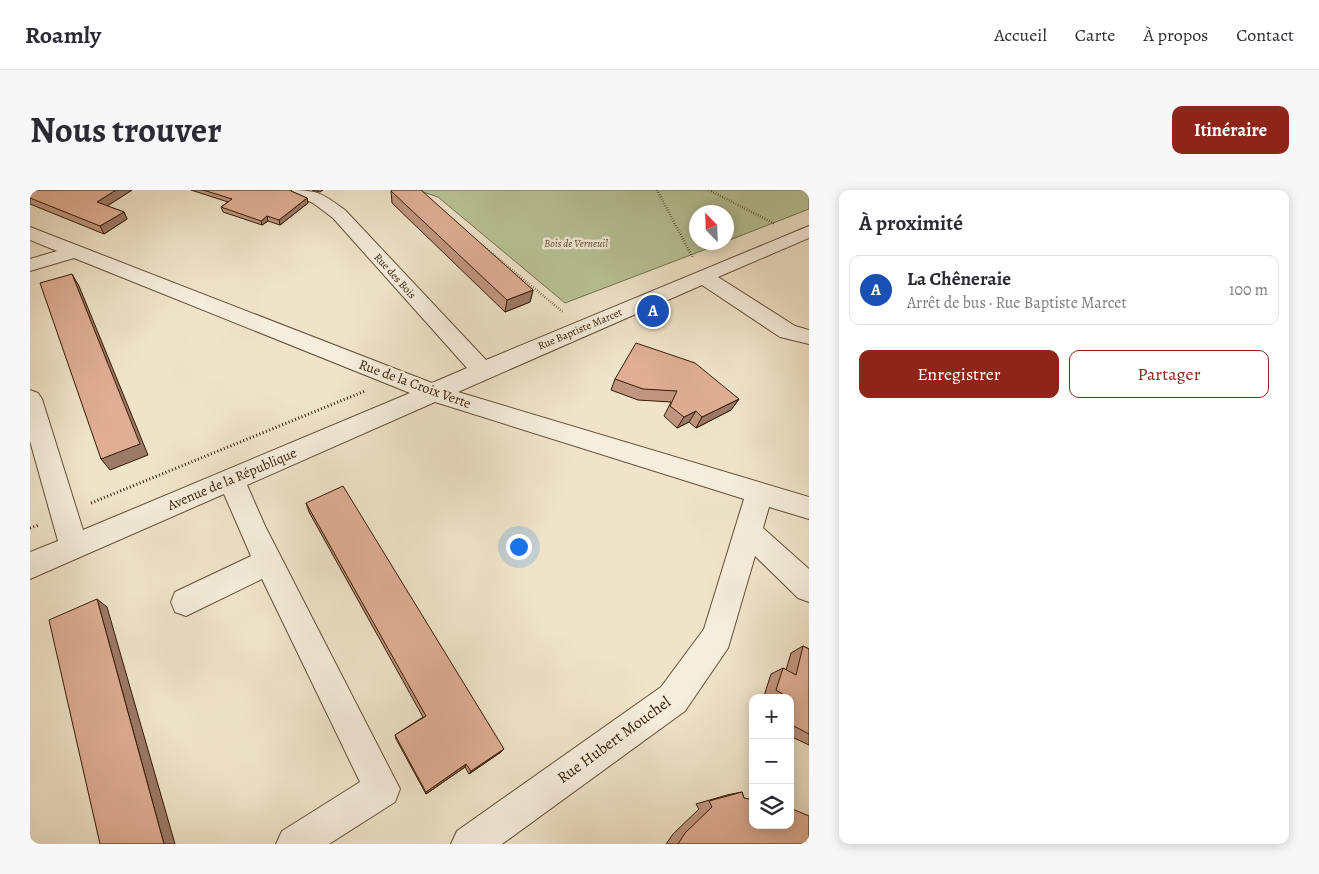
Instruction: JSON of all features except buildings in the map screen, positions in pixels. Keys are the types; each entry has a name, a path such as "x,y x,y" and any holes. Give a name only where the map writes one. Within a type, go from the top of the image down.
{"street":[{"name":"Rue des Bois","path":"299,190 319,199 338,214 483,371"},
{"name":"Rue de la Croix Verte","path":"30,233 434,393 809,508"},
{"name":"Rue Baptiste Marcet","path":"434,393 803,234"},
{"path":"30,266 75,252"},
{"path":"704,277 788,332 809,337"},
{"name":"Avenue de la République","path":"30,566 434,393"},
{"path":"30,399 74,546"},
{"path":"231,480 382,789 295,844"},
{"name":"Rue Hubert Mouchel","path":"470,844 674,699 717,637 759,493"},
{"path":"748,532 809,588"},
{"path":"186,602 269,561"}],"path":[{"path":"657,190 704,277"},
{"path":"709,190 803,234"},
{"path":"476,240 583,328"},
{"path":"30,528 365,390 374,370"}],"green space":[{"name":"Bois de Verneuil","path":"417,190 809,190 809,209 734,238 734,205 689,205 689,250 704,250 565,303 438,197"}],"place":[{"name":"La Chêneraie","path":"653,311"}]}
